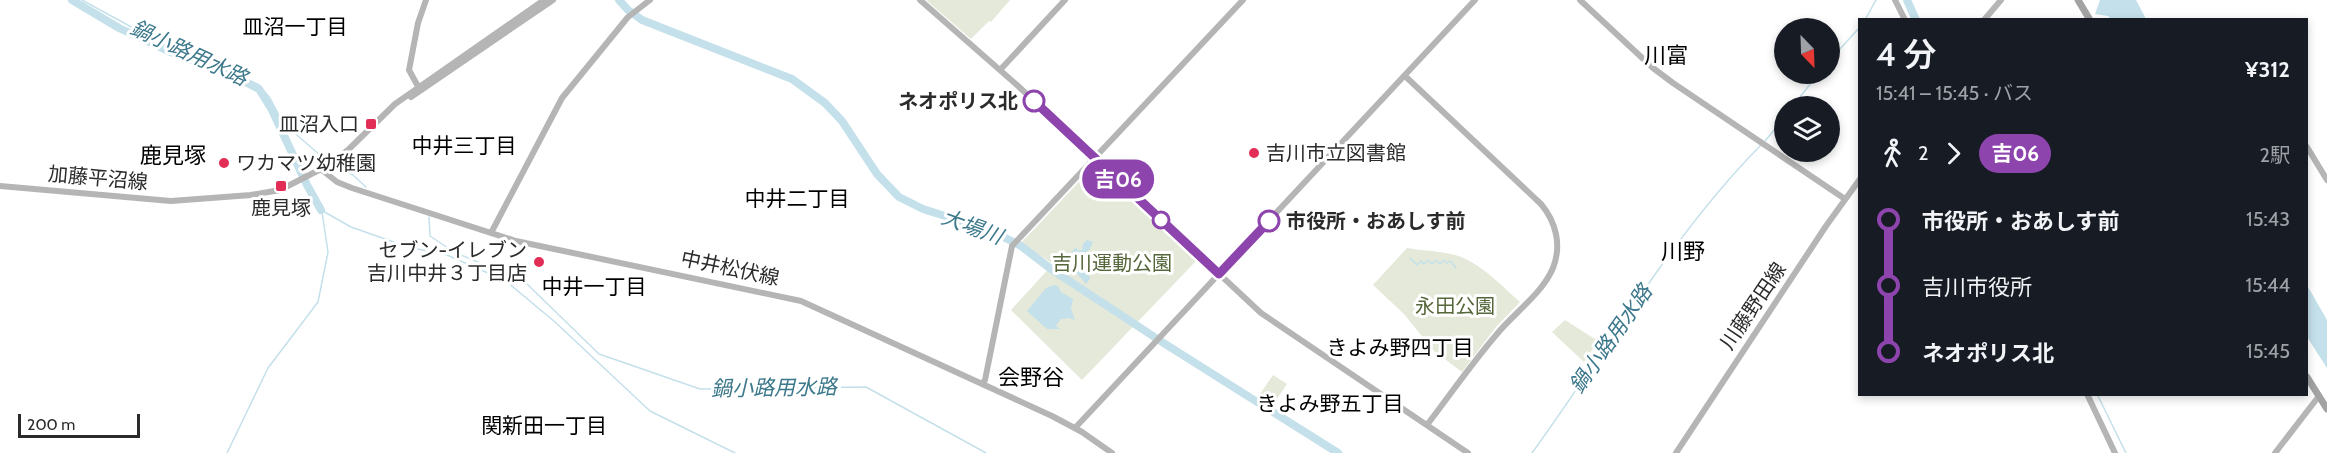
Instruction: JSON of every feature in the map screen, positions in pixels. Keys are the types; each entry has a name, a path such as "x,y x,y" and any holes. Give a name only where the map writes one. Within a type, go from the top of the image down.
{"main road":[{"path":"2078,0 2089,18"},
{"path":"2308,378 2327,409"}],"street":[{"path":"419,89 410,75 409,63 426,0"},
{"name":"加藤平沼線","path":"0,186 160,201 190,201 269,193 287,187 322,170 348,150 383,116 544,0"},
{"name":"加藤平沼線","path":"419,89 554,0"},
{"path":"491,233 562,98 628,17 650,0"},
{"path":"920,0 1000,70 1267,318 1468,453"},
{"path":"1000,70 1065,0"},
{"path":"982,384 985,380 1014,244 1243,0"},
{"path":"1075,428 1475,0"},
{"path":"1580,0 1653,68 1845,199"},
{"path":"1895,0 1904,18"},
{"path":"1986,18 2001,0"},
{"path":"1405,76 1541,204 1552,219 1557,235 1555,261 1544,283 1490,342 1427,425"},
{"path":"2308,149 2327,180"},
{"name":"中井松伏線","path":"322,170 342,184 491,233 554,250 791,298 898,344 1075,428 1112,453"},
{"name":"川藤野田線","path":"1676,453 1858,182"},
{"path":"2087,396 2115,453"},
{"path":"2275,453 2319,396"}],"green space":[{"path":"926,0 1010,0 991,22 989,21 971,39"},
{"name":"吉川運動公園","path":"1095,165 1196,261 1082,380 1011,310 1053,264 1021,243"},
{"name":"永田公園","path":"1407,248 1464,258 1486,272 1520,302 1496,327 1462,372 1434,351 1404,314 1373,285"},
{"path":"1565,320 1598,341 1584,362 1552,332"},
{"path":"1273,375 1287,384 1272,406 1258,397"}],"water":[{"path":"2100,0 2136,0 2145,18 2110,18 2095,14"},
{"path":"1087,240 1093,242 1090,249 1077,259 1087,268 1090,279 1086,284 1067,258 1076,247 1078,251 1082,250"},
{"path":"1054,285 1073,299 1071,309 1075,320 1061,319 1056,326 1060,329 1047,329 1027,311 1046,288"},
{"path":"2308,287 2327,320 2327,368 2308,339"}],"waterway":[{"name":"鍋小路用水路","path":"72,0 119,28 168,51 232,75 259,89 272,110 321,210"},
{"name":"鍋小路用水路","path":"82,0 166,46 227,69 259,85 270,98 283,123 328,162"},
{"name":"大場川","path":"619,0 642,20 792,79 825,103 842,121 877,174 899,197 923,209 992,231 1021,246 1051,269 1162,342 1338,453"},
{"name":"鍋小路用水路","path":"1866,18 1876,0"},
{"path":"1907,0 1915,18"},
{"name":"鍋小路用水路","path":"1840,49 1858,29"},
{"name":"鍋小路用水路","path":"1801,96 1810,84"},
{"name":"鍋小路用水路","path":"1765,141 1774,130"},
{"name":"鍋小路用水路","path":"1532,453 1669,255 1728,180 1761,145"},
{"name":"鍋小路用水路","path":"332,164 353,175 366,187"},
{"path":"321,210 351,227 408,247 447,255 506,281 555,322 650,411 735,453"},
{"path":"227,453 268,368 318,302 328,252 322,212"},
{"name":"鍋小路用水路","path":"429,217 430,236 454,252 525,282 599,354 700,389 866,387 986,453"},
{"path":"1410,258 1417,265 1421,261 1424,264 1428,260 1432,264 1436,260 1440,264 1444,260 1447,263 1450,261 1456,268"},
{"path":"2098,396 2126,453"}],"bus line":[{"name":"吉06","path":"1034,101 1219,274 1269,221"}],"place":[{"name":"ネオポリス北","path":"1034,101"},
{"name":"皿沼入口","path":"371,124"},
{"name":"吉川市立図書館","path":"1254,153"},
{"name":"ワカマツ幼稚園","path":"224,163"},
{"name":"鹿見塚","path":"281,186"},
{"name":"市役所・おあしす前","path":"1269,221"},
{"name":"セブン-イレブン 吉川中井３丁目店","path":"539,262"}],"district":[{"name":"皿沼一丁目","path":"295,27"},
{"name":"川富","path":"1666,55"},
{"name":"中井三丁目","path":"464,146"},
{"name":"鹿見塚","path":"173,155"},
{"name":"中井二丁目","path":"797,199"},
{"name":"川野","path":"1683,251"},
{"name":"中井一丁目","path":"594,287"},
{"name":"きよみ野四丁目","path":"1400,348"},
{"name":"会野谷","path":"1031,377"},
{"name":"きよみ野五丁目","path":"1330,404"},
{"name":"関新田一丁目","path":"544,426"}]}
